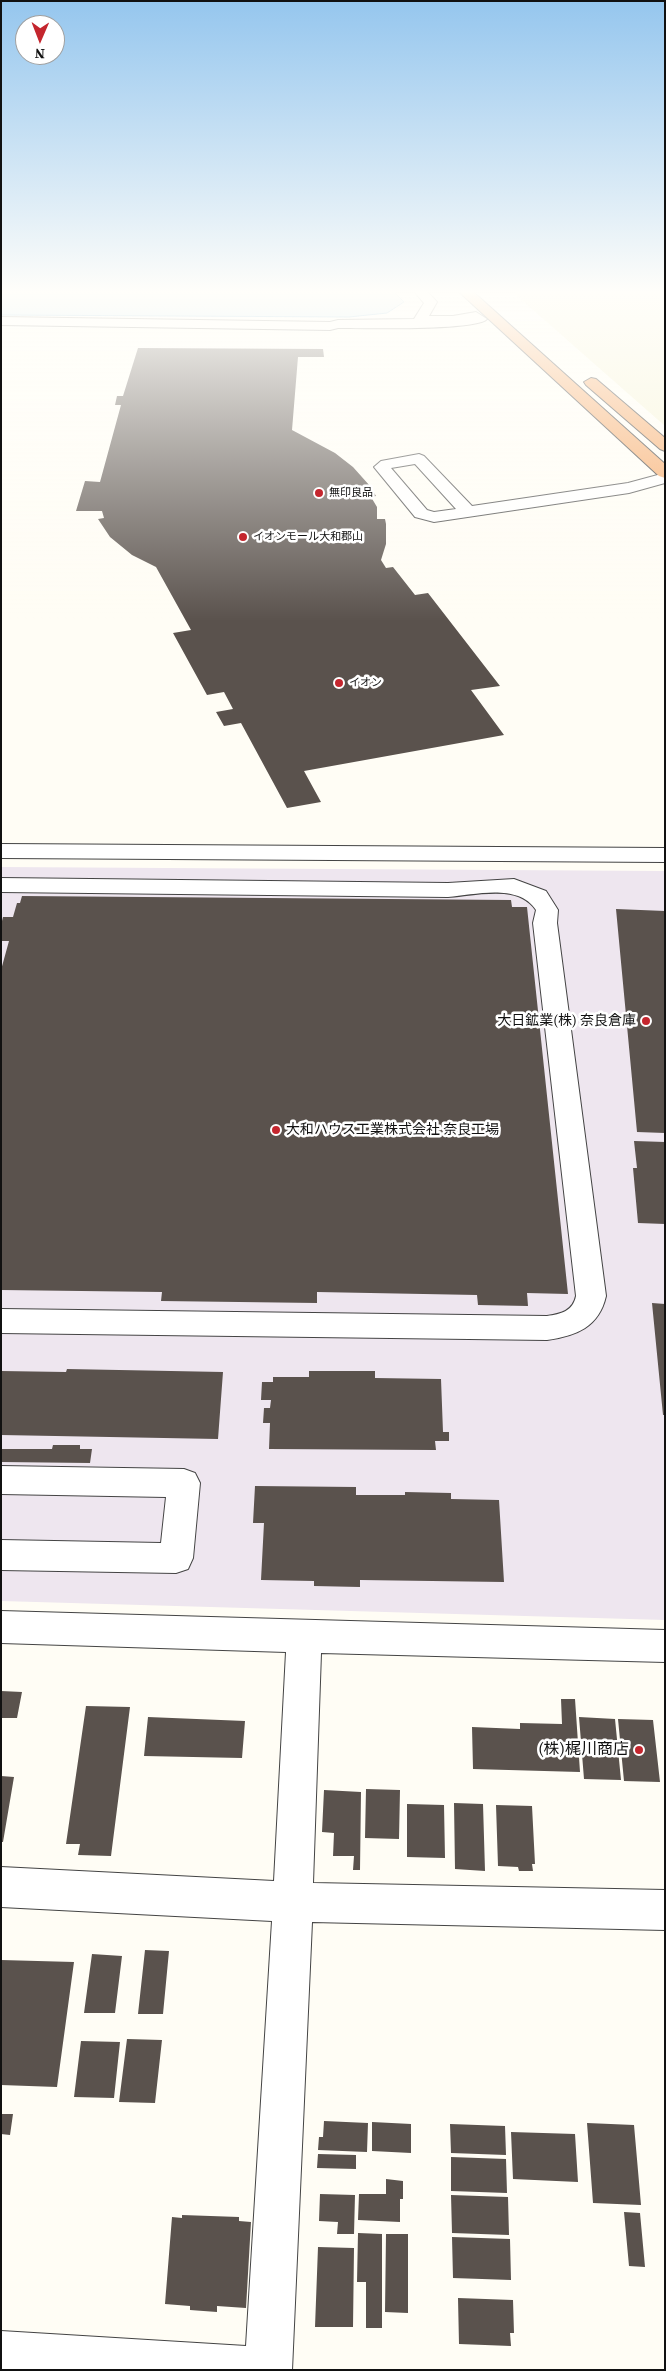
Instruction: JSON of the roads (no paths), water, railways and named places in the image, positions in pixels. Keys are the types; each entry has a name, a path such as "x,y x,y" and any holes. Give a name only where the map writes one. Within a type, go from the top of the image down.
{"highway":[{"path":"584,400 665,473"},
{"path":"612,400 665,446"}],"street":[{"path":"468,512 426,458 387,464 382,469 422,514 434,517 468,512 629,488 665,478"},
{"path":"1,851 665,856"},
{"path":"1,885 448,890 514,886 523,888 538,896 547,910 545,923 591,1296 590,1304 582,1316 561,1326 547,1328 1,1320"},
{"path":"1,1480 184,1483 176,1558 1,1555"},
{"path":"1,1627 665,1646"},
{"path":"268,2370 293,1902 304,1636"},
{"path":"1,1887 293,1902 665,1910"},
{"path":"1,2354 262,2370"}],"place":[{"name":"無印良品","path":"319,493"},
{"name":"イオンモール大和郡山","path":"243,537"},
{"name":"イオン","path":"339,683"},
{"name":"大日鉱業(株) 奈良倉庫","path":"646,1021"},
{"name":"大和ハウス工業株式会社 奈良工場","path":"276,1130"},
{"name":"(株)梶川商店","path":"639,1750"}]}
